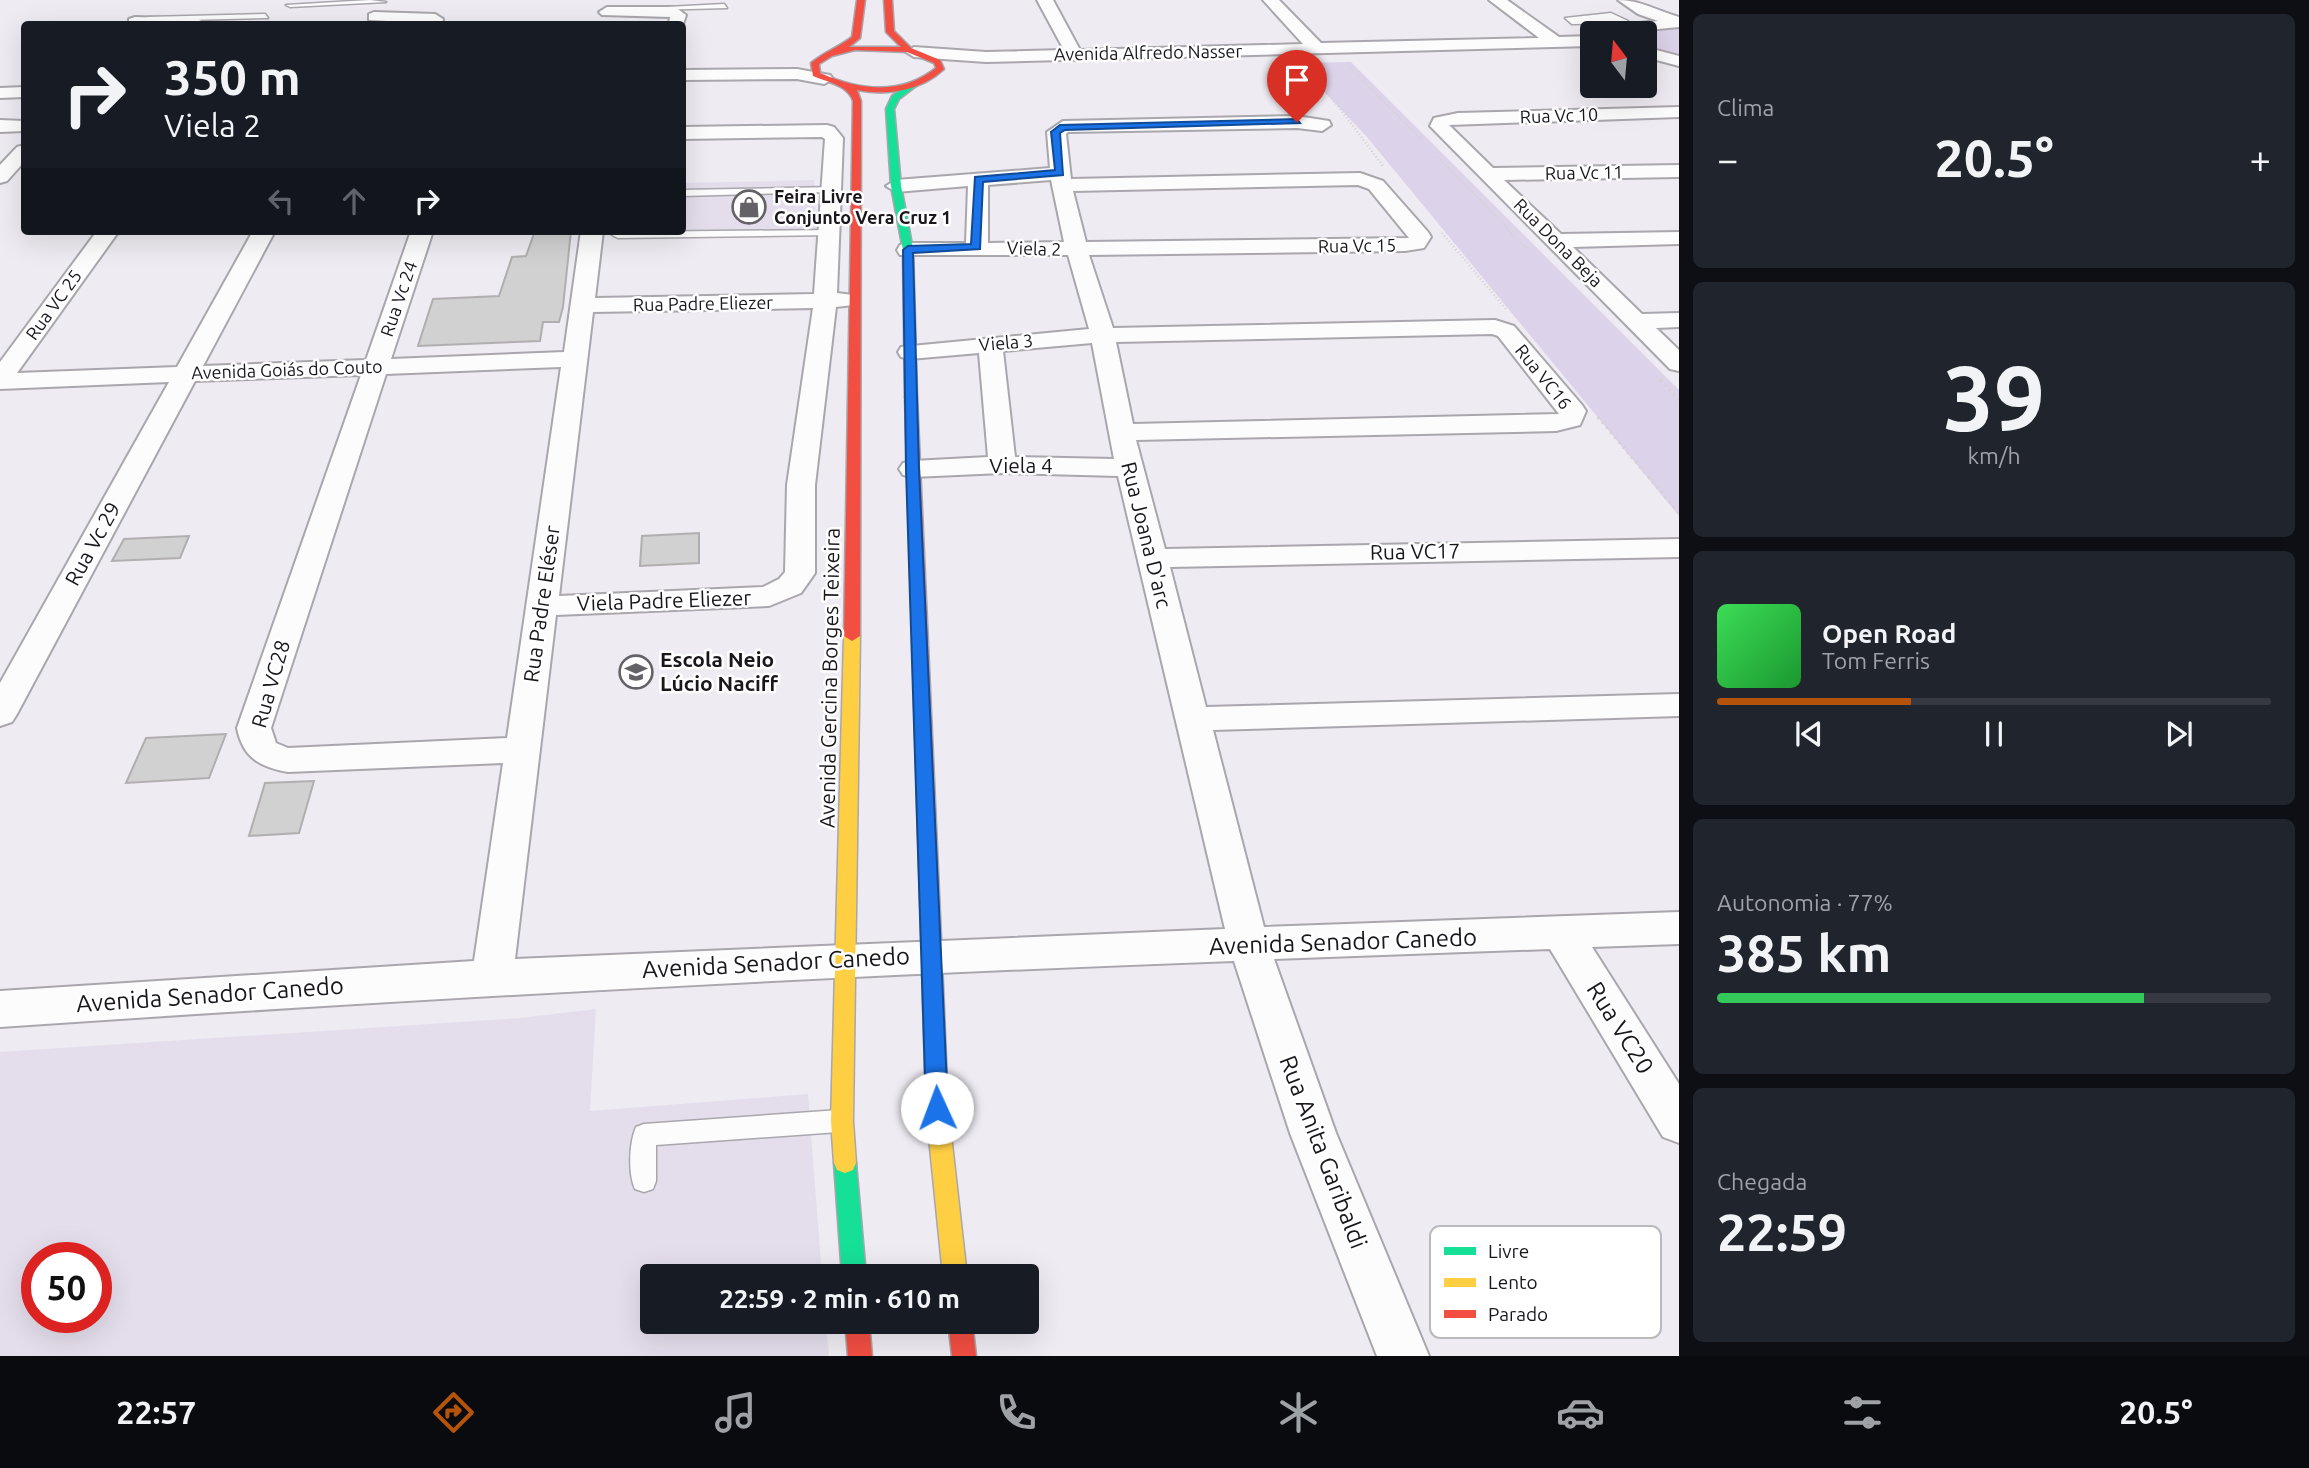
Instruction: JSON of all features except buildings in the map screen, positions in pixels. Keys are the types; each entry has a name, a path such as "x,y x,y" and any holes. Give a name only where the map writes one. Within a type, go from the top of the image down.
{"main road":[{"path":"839,51 856,38 861,0"},
{"path":"888,0 890,32 911,51"},
{"path":"912,86 879,89 845,86 824,79 814,69 821,58 839,51 873,47 911,51 937,62 940,69 936,76 912,86 895,98 890,109 896,186 908,250 910,352 905,472 916,508 937,1108 955,1264"},
{"name":"Avenida Gercina Borges Teixeira","path":"845,86 854,92 857,100 856,467 860,508 842,1121 853,1264"},
{"path":"856,467 873,475"},
{"path":"894,502 916,508"},
{"path":"858,1334 860,1356"},
{"path":"962,1334 964,1356"}],"street":[{"path":"136,21 157,0"},
{"path":"1045,0 1075,55"},
{"path":"1271,0 1316,48"},
{"path":"1497,0 1553,41"},
{"path":"1626,0 1643,10 1679,23"},
{"path":"1643,10 1648,19 1645,21"},
{"path":"378,11 435,21"},
{"path":"607,12 675,12 678,15 677,21"},
{"path":"1657,26 1679,23"},
{"name":"Avenida Alfredo Nasser","path":"911,51 986,57 1580,41"},
{"name":"Avenida Alfredo Nasser","path":"936,76 999,67 1580,53"},
{"path":"1657,56 1679,61"},
{"path":"686,64 779,62 821,58"},
{"path":"686,75 797,74 824,79"},
{"path":"0,82 21,81"},
{"path":"0,93 21,92"},
{"name":"Rua Vc 10","path":"1440,122 1458,118 1679,113"},
{"name":"Rua Joana D'arc","path":"1249,946 1129,468 1103,335 1077,250 1061,179 1056,132 1063,127 1297,122 1322,125"},
{"name":"Rua Dona Beja","path":"1440,122 1439,126 1679,364"},
{"path":"0,127 21,126"},
{"path":"686,133 827,131 834,138 825,303"},
{"path":"0,177 21,154"},
{"name":"Rua Vc 11","path":"1488,174 1679,171"},
{"path":"976,247 978,179"},
{"path":"896,186 978,179 1061,179"},
{"name":"Rua Vc 15","path":"1061,179 1360,179 1376,185 1420,237 1416,243 1405,245 1077,250"},
{"name":"Rua VC 25","path":"0,380 105,235"},
{"path":"185,374 262,235"},
{"name":"Rua Vc 24","path":"375,367 421,235"},
{"name":"Rua Padre Eléser","path":"492,977 582,305 605,235"},
{"path":"1556,241 1679,238"},
{"name":"Viela 2","path":"908,250 976,247 1077,250"},
{"name":"Rua Padre Eliezer","path":"582,305 825,303 856,299"},
{"name":"Viela Padre Eliezer","path":"541,606 769,596 790,586 800,573 801,485 825,303"},
{"path":"1635,321 1679,320"},
{"name":"Rua VC16","path":"1103,335 1495,327 1506,331 1573,411 1571,419 1556,423 1121,432"},
{"name":"Viela 3","path":"910,352 1103,335"},
{"path":"990,344 1002,465"},
{"name":"Avenida Goiás do Couto","path":"0,380 575,359"},
{"name":"Rua VC28","path":"375,367 254,728 257,745 267,757 288,760 522,750"},
{"name":"Rua Vc 29","path":"0,714 185,374"},
{"name":"Viela 4","path":"905,472 1002,465 1129,468"},
{"name":"Rua VC17","path":"1152,558 1679,548"},
{"path":"1192,719 1679,705"},
{"name":"Avenida Senador Canedo","path":"1,1012 492,977 845,959 1679,928"},
{"name":"Rua VC20","path":"1562,933 1679,1123"},
{"name":"Rua Anita Garibaldi","path":"1249,946 1312,1133 1403,1356"}],"lane":[{"path":"290,5 378,11"},
{"path":"607,12 724,6"},
{"path":"1553,41 1580,37 1569,18 1575,16 1611,15 1624,21 1572,22"},
{"path":"157,21 265,16"},
{"path":"686,193 830,189"},
{"path":"686,234 829,233"},
{"path":"644,1181 644,1135 842,1121"}],"path":[{"path":"1344,64 1424,142"},
{"path":"1305,65 1302,66 1335,102 1390,174"},
{"path":"1432,150 1534,255"},
{"path":"1441,230 1507,309"},
{"path":"1655,375 1679,400"},
{"path":"1597,416 1679,513"}],"shaded area":[{"path":"1679,28 1679,56 1657,48 1657,31"},
{"path":"1351,62 1679,390 1679,516 1367,137 1297,63"},
{"name":"Feira Livre Conjunto Vera Cruz 1","path":"814,180 816,231 686,234 686,183"},
{"path":"596,1009 590,1111 808,1094 821,1264 640,1264 640,1334 827,1334 829,1356 0,1356 0,1052 520,1018"}],"traffic: fast":[{"path":"911,397 908,250 896,186 890,109 895,98 912,86"},
{"path":"845,1163 853,1264"}],"traffic: slow":[{"path":"845,1163 842,1121 852,636"},
{"path":"932,962 937,1108 954,1264"}],"traffic: jam":[{"path":"839,51 856,38 861,0"},
{"path":"888,0 890,32 908,50"},
{"path":"855,48 908,50 937,62 940,69 913,86 880,90 846,86 816,74 815,63 829,54 855,48"},
{"path":"845,86 854,92 857,101 852,636"},
{"path":"911,397 932,962"},
{"path":"858,1334 860,1356"},
{"path":"961,1334 964,1356"}],"place":[{"name":"Feira Livre Conjunto Vera Cruz 1","path":"749,207"},
{"name":"Escola Neio Lúcio Naciff","path":"636,672"}],"route":[{"path":"937,1108 913,469 908,250 976,247 978,179 1060,173 1056,132 1063,127 1297,122"}]}
